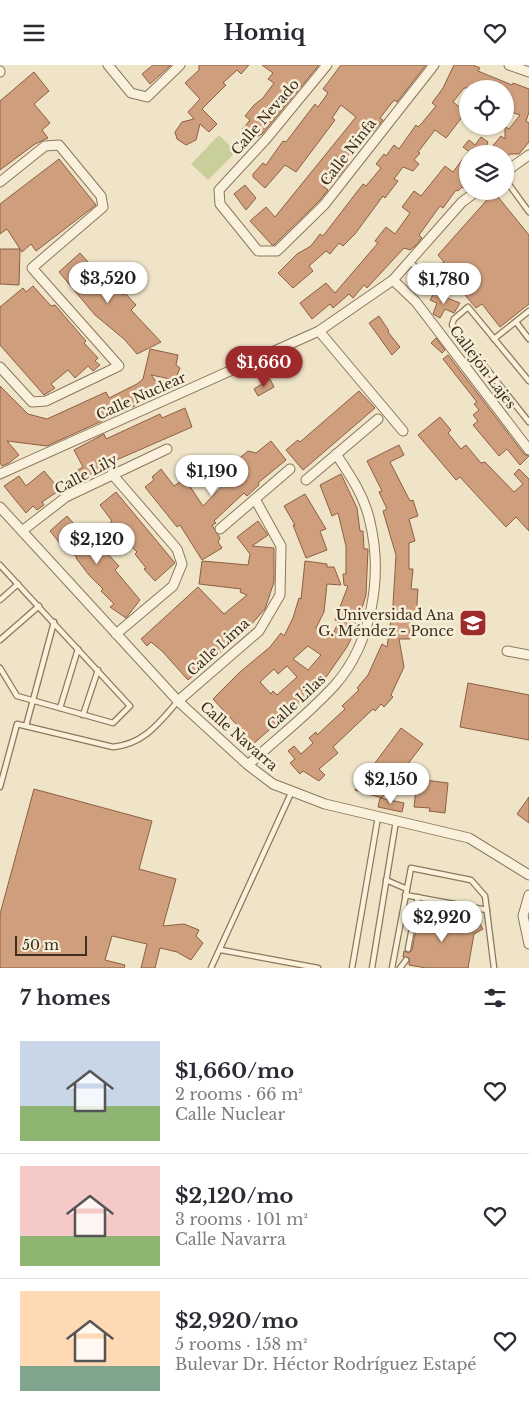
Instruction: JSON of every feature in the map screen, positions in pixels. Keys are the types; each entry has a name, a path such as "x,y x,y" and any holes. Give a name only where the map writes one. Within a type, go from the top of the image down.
{"street":[{"path":"108,65 131,93 147,97 180,65"},
{"name":"Calle Nevado","path":"278,251 258,251 220,204 219,190 267,138 327,65"},
{"name":"Calle Ninfa","path":"278,251 324,205 434,65"},
{"path":"509,65 529,72"},
{"path":"0,182 45,146 59,145 101,197 103,207 32,268 118,366 46,401 32,402 0,367"},
{"path":"514,166 529,155"},
{"name":"Calle Nuclear","path":"0,474 319,331 393,279 465,200"},
{"name":"Callejón Lajes","path":"393,279 416,302 529,450"},
{"path":"319,331 403,431"},
{"path":"306,480 378,419"},
{"name":"Calle Lily","path":"22,531 66,497 112,473 167,449"},
{"name":"Calle Lilas","path":"248,765 335,684 356,653 370,616 376,563 370,521 356,485 336,454"},
{"path":"220,529 290,469"},
{"path":"112,473 177,549 182,564 174,586 116,634"},
{"name":"Calle Lima","path":"178,701 259,631 280,595 282,545 254,499"},
{"name":"Calle Navarra","path":"0,507 178,701 248,765 273,783 324,804 469,838 529,875"},
{"path":"507,651 529,655"},
{"path":"529,895 523,916 529,944"}],"lane":[{"path":"514,191 529,212"},
{"path":"409,261 435,284"},
{"path":"529,381 468,307 452,323 529,422"},
{"path":"494,339 529,311"},
{"path":"516,322 529,339"},
{"path":"0,566 130,706 113,723 32,701 17,696 0,669"},
{"path":"0,600 18,584"},
{"path":"0,639 39,606"},
{"path":"26,726 54,623"},
{"path":"60,708 78,649"},
{"path":"83,715 98,670"},
{"path":"0,787 17,724 113,747 125,746 139,740 154,729 178,701"},
{"path":"211,968 221,950 292,791"},
{"path":"352,968 378,817"},
{"path":"372,968 396,821"},
{"path":"392,968 410,868 471,880 485,896 494,968"},
{"path":"386,880 407,889"},
{"path":"406,895 487,910"},
{"path":"408,949 418,897"},
{"path":"221,950 318,968"},
{"path":"400,968 406,961"}],"green space":[{"path":"219,135 236,152 208,180 191,164"}],"building":[{"path":"153,65 171,65 150,84 142,74"},
{"path":"199,65 249,65 241,74 237,70 223,83 226,85 202,109 217,124 209,132 200,124 196,140 186,145 177,139 175,132 182,122 194,119 188,112 200,99 185,83 199,70"},
{"path":"262,65 319,65 262,134 253,139 242,130 250,120 245,116 263,98 274,83 268,79 273,73"},
{"path":"341,65 426,65 397,102 394,100 380,118 383,120 373,132 370,129 345,161 348,164 338,177 329,168 324,187 328,190 319,201 272,245 250,221 266,207 275,217 356,117 341,105 332,118 335,120 296,172 285,165 265,188 253,177 253,174 263,163 266,165 283,141 286,142 315,104 318,107 328,93 323,89"},
{"path":"454,65 473,65 480,68 478,71 500,80 459,80 459,94 453,102 459,107 459,121 446,138 435,130 418,152 420,153 414,160 419,164 413,171 403,167 394,179 398,181 385,198 383,196 355,234 343,246 339,243 330,254 326,251 309,266 313,271 293,288 278,273 297,254 311,246 320,234 323,236 363,184 366,186 381,168 376,164 384,154 386,156 394,145 399,149 416,125 418,127 436,106 432,103 443,88"},
{"path":"34,72 49,91 34,104 50,123 42,130 48,138 35,144 0,170 0,101"},
{"path":"514,83 529,89 529,112 526,121 529,123 529,142 519,154 514,154 514,145 494,145 501,136 505,139 505,135 514,135 514,123 520,115 514,113"},
{"path":"481,137 488,142 487,145 475,145"},
{"path":"469,140 475,145 465,145"},
{"path":"59,159 96,205 36,251 31,244 22,252 7,229 0,234 0,204"},
{"path":"459,164 459,190 456,190 443,208 440,206 419,235 422,238 415,246 410,250 404,248 367,288 364,285 353,298 349,294 333,308 330,304 312,319 300,303 326,283 335,293 378,243 375,241 386,227 395,234 410,213 402,207 414,191 421,196 445,166 453,172"},
{"path":"245,185 256,198 246,210 234,194"},
{"path":"487,200 501,200 529,235 529,304 500,327 482,304 476,308 440,265 444,262 438,255"},
{"path":"0,249 20,249 19,285 0,284"},
{"path":"80,253 107,283 110,281 136,305 131,310 161,342 137,354 124,339 95,315 59,272"},
{"path":"417,279 433,288 430,295 413,287"},
{"path":"33,286 51,306 55,305 86,341 84,343 98,358 95,361 100,365 93,371 88,366 75,378 68,370 51,384 55,388 44,395 0,345 0,307 23,288 26,292"},
{"path":"434,293 460,303 454,313 445,309 440,318 433,314 437,303 430,300"},
{"path":"379,316 388,332 400,347 392,355 369,323"},
{"path":"436,338 445,350 442,353 431,343"},
{"path":"150,349 178,355 176,365 180,368 175,380 151,375 163,390 154,397 151,394 137,405 47,446 7,441 19,455 2,466 0,463 0,386 28,414 47,419 106,392 109,398 137,384 143,379"},
{"path":"448,355 524,454 529,456 520,465 507,449 499,456 473,425 478,421 473,415 479,410 474,404 477,402 443,359"},
{"path":"270,379 274,387 258,396 254,389"},
{"path":"359,391 375,408 303,470 286,450 298,440 300,442"},
{"path":"185,408 192,427 98,468 99,470 80,480 76,471 83,467 74,450 104,434 106,439 160,414 162,418"},
{"path":"440,417 451,430 448,433 461,449 466,445 481,463 485,462 514,492 523,484 514,474 519,469 529,479 529,531 516,517 506,527 460,477 456,480 418,435"},
{"path":"271,441 286,460 258,483 259,485 247,496 244,493 214,521 216,523 212,525 220,538 218,542 222,548 202,560 180,525 177,527 145,487 154,480 152,477 161,469 174,486 185,479 203,506 230,478 234,472 231,466 236,461 248,451 256,453"},
{"path":"399,445 404,455 390,462 410,501 413,500 418,516 409,519 415,541 409,543 409,569 413,569 411,589 418,589 416,619 411,619 410,639 399,639 404,667 391,695 393,697 384,707 381,704 375,711 373,709 333,747 338,753 319,769 325,775 319,781 303,771 300,774 290,763 295,759 288,751 294,746 301,754 313,743 309,738 316,732 317,735 345,709 342,706 359,690 357,688 368,675 382,644 387,647 393,605 396,555 383,511 387,509 379,492 382,491 367,461"},
{"path":"44,471 60,490 42,502 44,505 37,510 33,506 26,513 4,486 19,476 26,486"},
{"path":"341,474 357,508 360,531 363,531 364,549 368,549 366,595 355,631 347,647 322,683 295,709 251,746 235,727 237,725 213,699 240,672 270,647 281,633 284,636 293,618 299,598 301,599 305,561 327,564 327,567 334,567 341,585 327,584 324,612 316,628 331,638 339,621 335,620 348,586 344,585 343,574 346,574 346,546 338,513 332,516 320,485","holes":["308,646 321,655 308,670 293,659","287,666 297,677 277,695 273,691 271,694 260,682 274,669 278,674"]},
{"path":"116,492 175,563 155,581 144,569 146,568 135,554 137,552 109,524 112,521 100,505"},
{"path":"305,494 326,529 320,531 327,550 306,558 293,525 295,525 284,506"},
{"path":"67,516 81,532 87,527 95,537 93,538 119,566 115,570 140,600 126,618 110,607 114,604 101,591 103,589 89,575 77,557 63,547 50,531"},
{"path":"258,521 268,535 252,546 274,548 274,582 265,609 248,628 188,680 162,651 151,642 147,646 141,639 198,587 224,614 247,595 240,592 241,589 199,584 202,561 248,565 250,554 237,537"},
{"path":"468,683 529,695 529,740 460,727"},
{"path":"401,728 423,744 382,798 355,790"},
{"path":"417,779 448,783 445,813 429,811 430,808 414,807"},
{"path":"34,789 152,821 139,869 176,879 163,926 184,924 199,930 196,936 203,943 191,960 177,952 160,948 155,968 141,968 147,944 112,936 105,960 125,965 124,968 0,968 0,914"},
{"path":"529,797 529,823 517,814"},
{"path":"380,798 404,803 402,812 378,807"},
{"path":"419,915 467,924 476,918 483,929 474,934 468,968 426,968 409,965 409,958 403,957 404,951 409,953 412,950"}],"place":[{"name":"Universidad Ana G. Méndez - Ponce","path":"473,623"}]}
